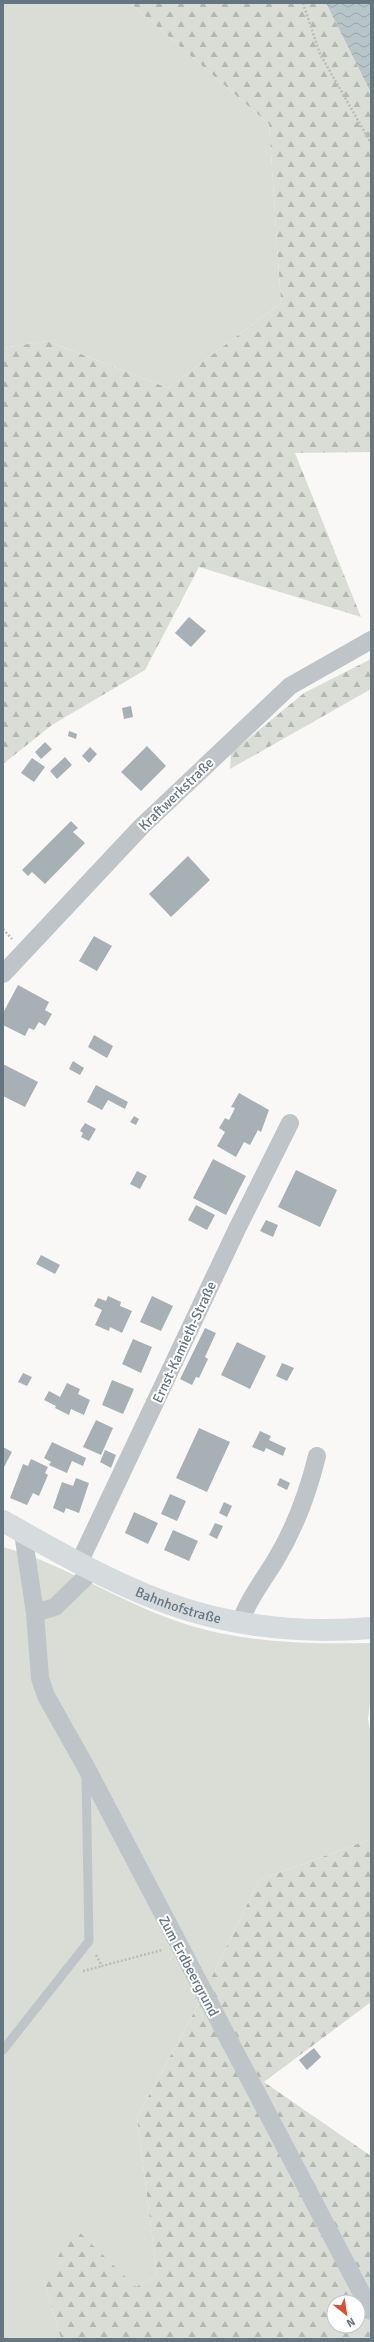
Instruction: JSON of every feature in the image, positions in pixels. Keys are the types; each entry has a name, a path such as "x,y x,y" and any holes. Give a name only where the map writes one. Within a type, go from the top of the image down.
{"main road":[{"name":"Bahnhofstraße","path":"3,1522 86,1567 173,1605 240,1623 294,1629 371,1628"}],"street":[{"name":"Kraftwerkstraße","path":"3,974 141,827 290,686 371,640"},
{"name":"Ernst-Kamieth-Straße","path":"86,1567 237,1229 290,1123"},
{"path":"240,1623 246,1605 289,1535 309,1488 317,1456"},
{"name":"Zum Erdbeergrund","path":"23,1533 34,1613 37,1659 46,1696 86,1768 178,1946 371,2310"},
{"path":"34,1613 55,1607 86,1567"}],"lane":[{"path":"3,2050 89,1941 86,1768"}],"path":[{"path":"303,3 320,54 371,143"},
{"path":"89,1941 102,1966 178,1946"}],"green space":[{"path":"3,3 130,3 269,124 281,303 168,388 47,341 3,348"},
{"path":"130,3 326,3 371,93 371,452 295,453 361,617 199,567 145,670 52,725 3,764 3,348 47,341 168,388 281,303 269,124"},
{"path":"371,659 371,689 230,769 231,753 304,693"},
{"path":"3,1547 38,1559 167,1618 208,1630 254,1639 277,1641 371,1643 371,1696 368,1719 371,1735 371,1839 259,1880 196,2009 137,2117 157,2275 136,2287 44,2280 61,2339 3,2339"},
{"path":"371,1839 371,2002 264,2082 371,2156 371,2339 61,2339 44,2280 75,2228 136,2287 157,2275 137,2117 196,2009 259,1880"}],"water":[{"path":"326,3 371,3 371,93"}],"building":[{"path":"189,617 206,631 191,647 175,633"},
{"path":"131,706 133,717 124,719 122,708"},
{"path":"69,731 77,734 76,739 68,736"},
{"path":"45,742 52,749 41,759 35,752"},
{"path":"147,746 166,766 141,791 121,772"},
{"path":"90,747 97,754 89,763 82,756"},
{"path":"65,757 72,765 57,779 50,771"},
{"path":"32,758 45,767 34,782 21,773"},
{"path":"71,821 78,828 73,832 85,843 45,884 32,872 28,876 22,870"},
{"path":"188,856 210,880 171,917 149,894"},
{"path":"94,936 112,946 97,971 79,961"},
{"path":"18,985 49,1002 45,1010 52,1014 45,1026 39,1022 34,1030 29,1028 25,1036 3,1025 3,1013"},
{"path":"94,1035 113,1046 107,1058 88,1047"},
{"path":"73,1061 84,1068 80,1075 69,1069"},
{"path":"3,1064 38,1082 25,1107 3,1096"},
{"path":"96,1085 128,1102 125,1109 108,1100 102,1110 87,1102"},
{"path":"239,1093 269,1110 261,1132 258,1130 250,1145 244,1142 236,1157 217,1146 225,1132 219,1128 225,1118 229,1120 235,1108 231,1107"},
{"path":"134,1116 139,1119 136,1125 130,1122"},
{"path":"85,1123 96,1129 89,1141 81,1137 83,1133 80,1131"},
{"path":"213,1159 246,1176 226,1215 193,1198"},
{"path":"296,1170 337,1190 320,1227 278,1207"},
{"path":"137,1171 147,1176 140,1189 130,1184"},
{"path":"196,1205 215,1215 207,1230 188,1220"},
{"path":"266,1220 278,1225 273,1237 260,1231"},
{"path":"41,1255 60,1265 55,1274 36,1264"},
{"path":"108,1296 121,1302 120,1306 132,1311 122,1333 110,1327 109,1331 95,1325 102,1310 94,1306 98,1298 106,1301"},
{"path":"152,1296 173,1306 161,1331 140,1322"},
{"path":"205,1328 216,1333 205,1357 208,1359 199,1378 196,1377 192,1385 180,1379"},
{"path":"133,1339 152,1347 141,1373 122,1364"},
{"path":"237,1342 266,1356 250,1389 221,1375"},
{"path":"282,1363 294,1368 287,1381 276,1376"},
{"path":"23,1373 32,1377 27,1386 18,1382"},
{"path":"112,1380 134,1389 123,1414 102,1405"},
{"path":"67,1383 80,1389 78,1394 90,1400 84,1415 71,1409 69,1415 55,1408 56,1406 44,1400 49,1391 60,1397"},
{"path":"96,1420 113,1428 101,1455 83,1447"},
{"path":"199,1428 230,1442 207,1492 176,1478"},
{"path":"260,1431 271,1436 269,1440 286,1448 283,1456 266,1448 264,1452 252,1447"},
{"path":"52,1442 86,1458 83,1466 72,1461 67,1473 49,1465 51,1462 44,1458"},
{"path":"3,1447 12,1452 3,1469"},
{"path":"105,1450 116,1455 111,1468 100,1462"},
{"path":"31,1459 48,1467 45,1473 48,1475 39,1496 33,1493 27,1505 10,1498 23,1464 28,1466"},
{"path":"76,1478 89,1483 79,1513 66,1508 64,1513 53,1508 62,1482 73,1486"},
{"path":"280,1478 290,1483 287,1490 277,1485"},
{"path":"170,1494 186,1501 177,1521 161,1514"},
{"path":"224,1502 232,1506 227,1517 219,1513"},
{"path":"134,1512 158,1523 148,1544 125,1533"},
{"path":"215,1523 223,1526 217,1539 209,1535"},
{"path":"173,1530 198,1541 189,1561 164,1550"},
{"path":"314,2048 321,2057 307,2070 299,2060"}]}
